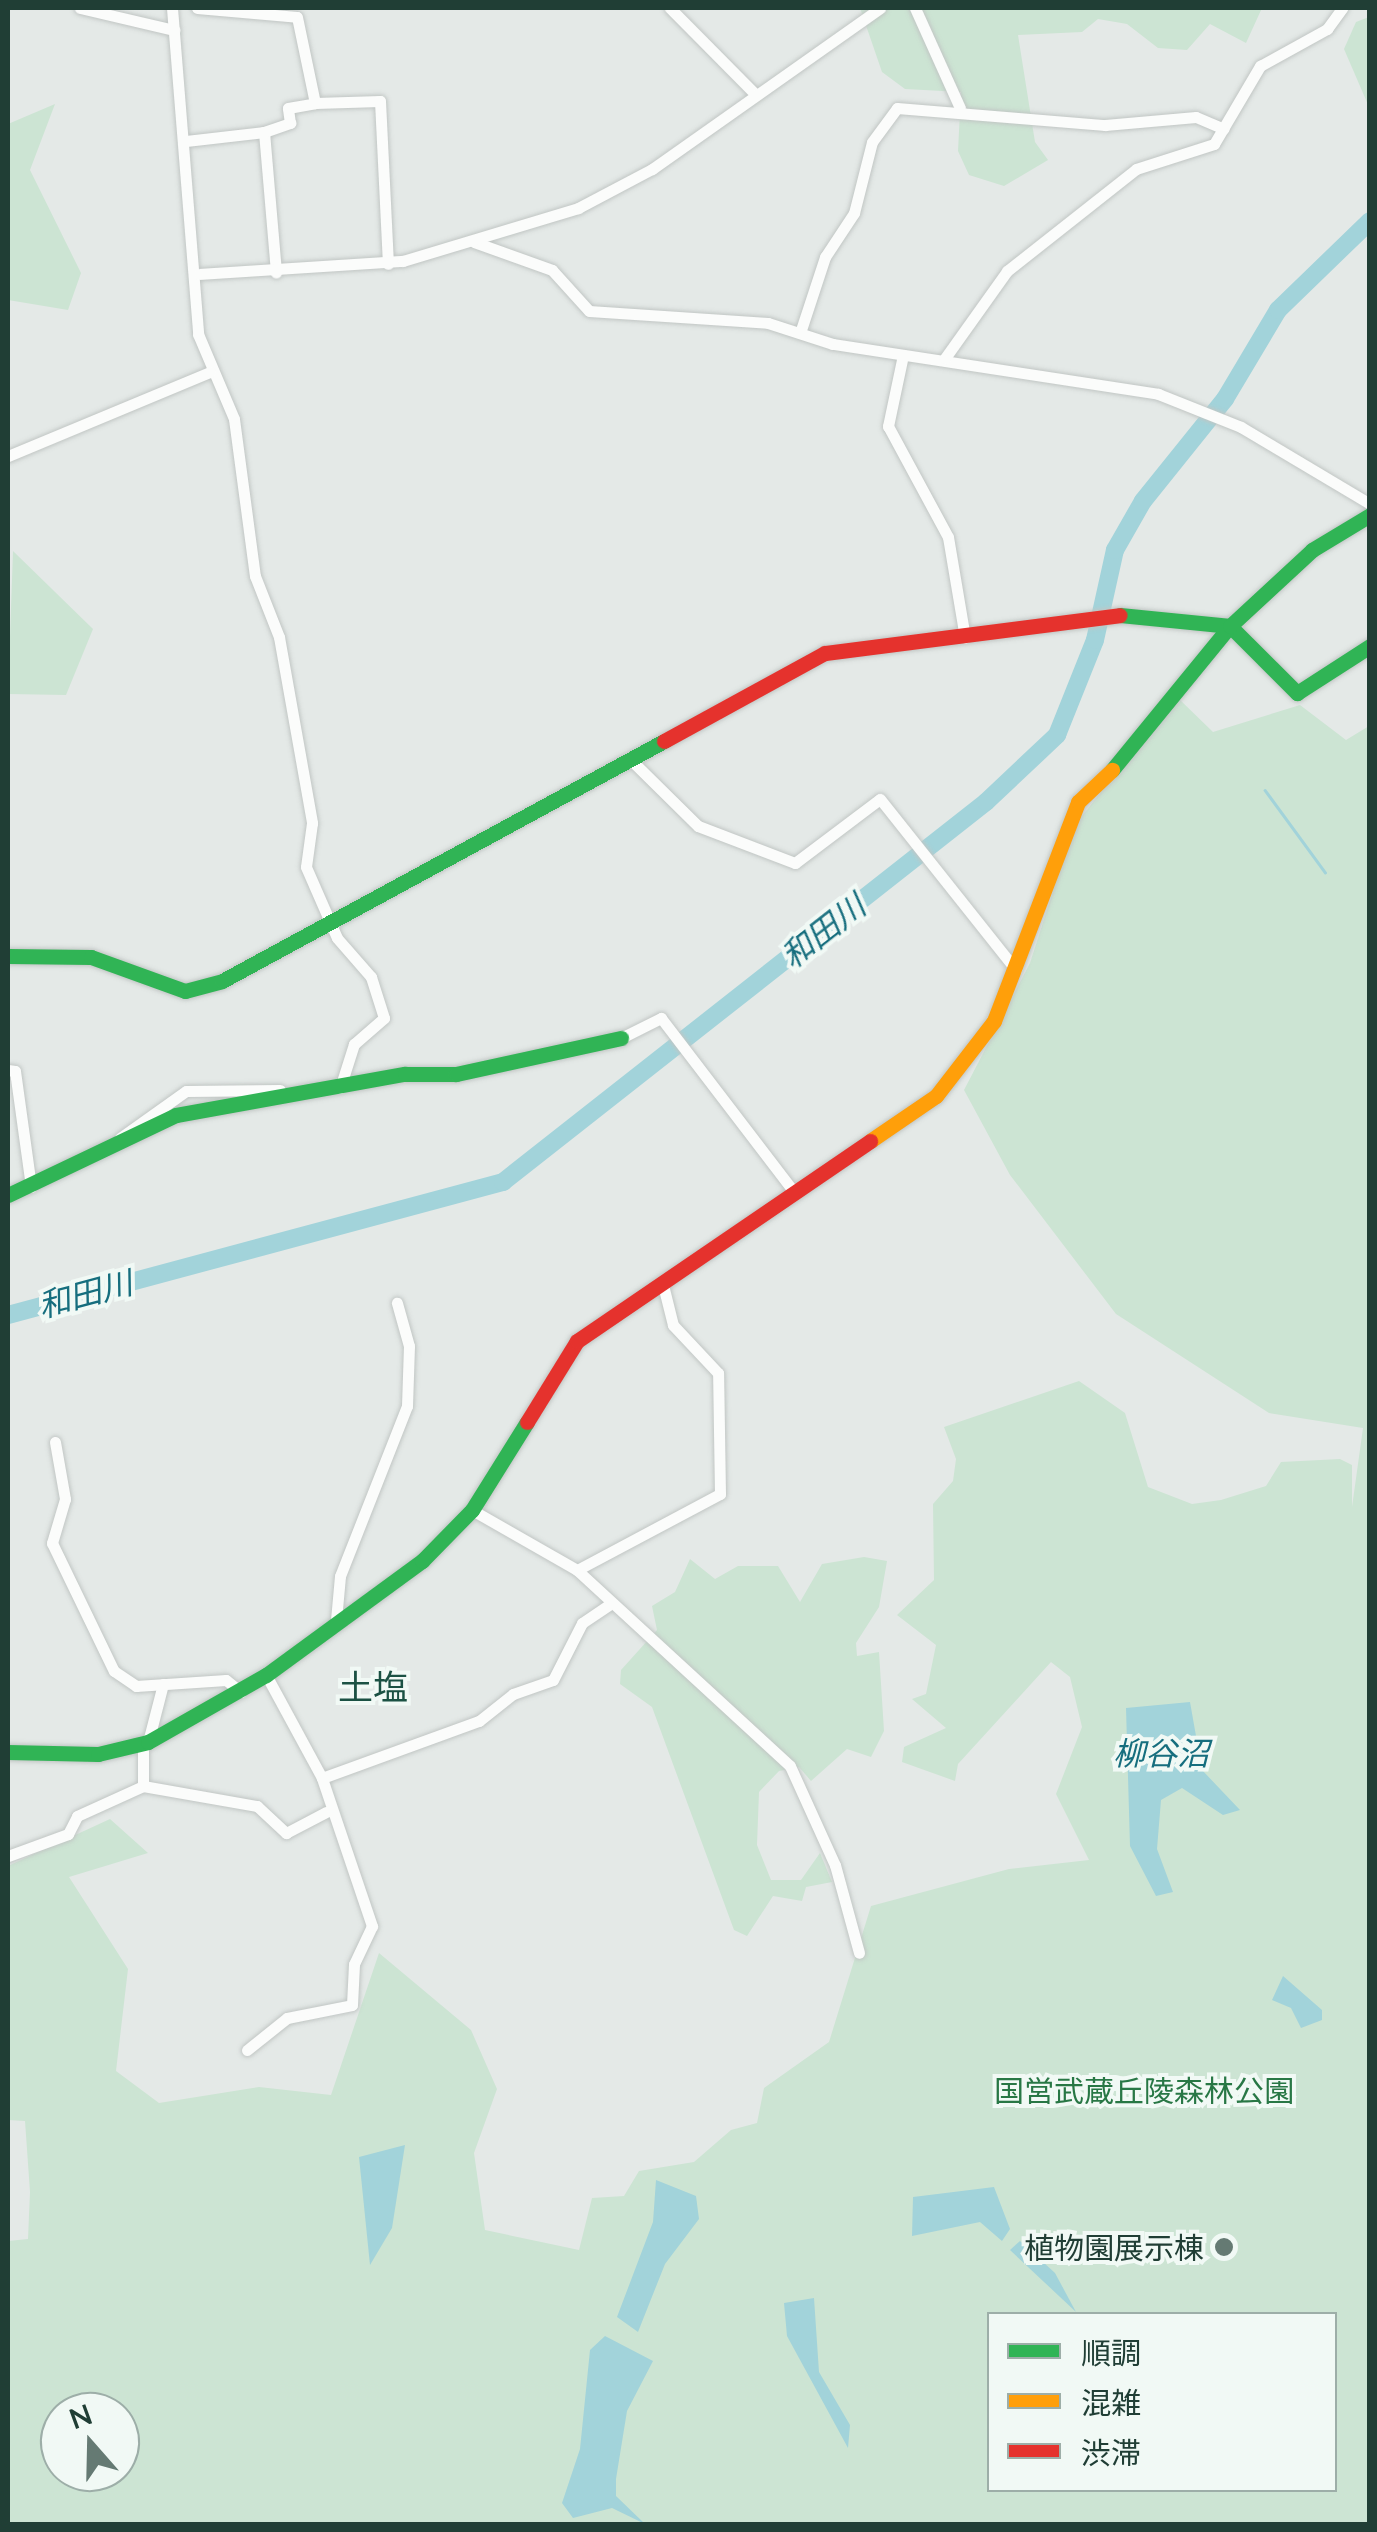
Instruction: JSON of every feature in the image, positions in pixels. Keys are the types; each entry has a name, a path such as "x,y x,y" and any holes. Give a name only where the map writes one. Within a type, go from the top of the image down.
{"street":[{"path":"80,8 174,30"},
{"path":"172,8 200,274 198,334 237,432 255,576 279,637 312,822 306,866 330,923 370,977 384,1018 354,1044 338,1092"},
{"path":"197,8 297,17 315,102"},
{"path":"670,8 756,95"},
{"path":"200,274 388,264 474,242 626,184 880,8"},
{"path":"915,8 960,108"},
{"path":"946,358 1007,272 1136,169 1214,144 1260,66 1327,29 1342,8"},
{"path":"186,141 264,132 290,123 288,108 315,102 380,101 388,264"},
{"path":"800,333 825,258 854,213 881,123 897,108 960,108 1105,125 1196,117 1224,128"},
{"path":"264,132 276,272"},
{"path":"474,242 552,270 589,311 728,318 903,355 946,358 1158,394 1241,428 1370,504"},
{"path":"903,355 888,426 948,537 964,638"},
{"path":"8,456 210,372"},
{"path":"8,1752 98,1754 145,1743 266,1675 422,1560 472,1510 557,1364 662,1281 936,1096 985,1038 1016,970 1078,802 1130,752 1230,626 1312,550 1370,515"},
{"path":"8,956 68,953 194,991 330,923 825,653 1126,614 1230,626 1290,692 1370,646"},
{"path":"631,760 698,826 796,863 880,799 1016,970"},
{"path":"8,1195 109,1154 176,1115 338,1092 621,1038 662,1018 796,1194"},
{"path":"8,1070 15,1071 31,1186"},
{"path":"576,1570 720,1494 718,1373 673,1326 662,1281"},
{"path":"336,1620 340,1576 407,1406 409,1346 397,1302"},
{"path":"55,1442 65,1500 52,1543 114,1671 136,1686 226,1680 240,1692"},
{"path":"472,1510 576,1570 609,1605 790,1766 835,1865 859,1953"},
{"path":"322,1778 480,1721 513,1694 552,1680 582,1623 609,1605"},
{"path":"248,2050 287,2018 352,2005 354,1964 372,1926 362,1877 326,1812 322,1778 266,1675"},
{"path":"143,1786 145,1743 162,1684"},
{"path":"8,1856 68,1834 77,1816 143,1786 257,1806 286,1832 326,1812"}],"green space":[{"path":"860,8 1262,8 1246,43 1210,24 1187,50 1158,48 1127,24 1098,19 1082,32 1018,35 1035,142 1048,160 1004,186 969,175 958,151 961,92 905,89 882,72"},
{"path":"1370,17 1369,107 1344,49 1356,22"},
{"path":"55,104 30,170 81,273 68,310 8,300 8,124"},
{"path":"13,551 93,629 66,695 8,694"},
{"name":"国営武蔵丘陵森林公園","path":"1177,697 1213,732 1300,705 1346,740 1369,726 1369,2524 8,2524 8,2241 28,2239 30,2192 25,2121 8,2120 8,1866 110,1819 148,1853 69,1877 128,1969 116,2071 159,2103 259,2087 331,2095 379,1953 471,2030 497,2089 474,2153 485,2230 579,2250 592,2198 624,2196 639,2171 694,2162 731,2130 757,2123 764,2088 829,2042 871,1906 1009,1869 1089,1860 1056,1794 1082,1727 1070,1677 1051,1662 958,1764 955,1781 902,1762 904,1747 946,1728 912,1699 926,1694 936,1645 897,1615 934,1580 933,1504 953,1481 956,1459 944,1427 1079,1381 1125,1413 1148,1487 1192,1504 1221,1500 1266,1486 1281,1462 1340,1459 1352,1465 1352,1507 1363,1428 1269,1413 1116,1314 1010,1175 964,1090 1030,963 1074,826"},
{"path":"864,1557 887,1561 879,1607 856,1643 857,1656 879,1652 884,1731 871,1757 847,1749 811,1781 799,1767 779,1771 759,1792 757,1845 771,1880 801,1880 820,1853 832,1882 806,1887 802,1901 773,1896 747,1936 734,1930 652,1707 620,1684 621,1670 657,1630 652,1606 675,1592 690,1559 715,1579 738,1566 778,1566 800,1602 822,1564"}],"water":[{"name":"柳谷沼","path":"1190,1702 1202,1770 1240,1810 1223,1815 1182,1788 1161,1800 1157,1849 1173,1892 1156,1896 1130,1846 1126,1708"},
{"path":"1283,1976 1322,2010 1322,2020 1301,2028 1291,2008 1272,2000"},
{"path":"405,2145 392,2228 370,2265 359,2157"},
{"path":"656,2180 696,2196 699,2219 665,2264 638,2332 617,2317 653,2222"},
{"path":"994,2187 1010,2229 1002,2241 980,2222 912,2236 913,2197"},
{"path":"1020,2241 1055,2273 1076,2312 1010,2250"},
{"path":"814,2298 819,2372 850,2425 848,2448 787,2336 784,2303"},
{"path":"605,2336 653,2361 627,2411 616,2479 616,2496 645,2524 612,2508 573,2518 562,2503 580,2449 590,2350"}],"waterway":[{"name":"和田川","path":"8,1315 503,1182 986,802 1057,735 1095,640 1115,550 1143,501 1225,399 1278,310 1370,221"},
{"path":"1265,790 1325,872"}],"traffic: fast":[{"path":"1112,770 1230,626 1312,550 1370,515"},
{"path":"1120,615 1230,626 1297,693 1370,646"},
{"path":"8,956 91,957 185,991 222,981 664,741"},
{"path":"8,1195 176,1115 405,1074 456,1074 621,1038"},
{"path":"8,1752 98,1754 148,1742 266,1675 422,1561 472,1510 527,1422"}],"traffic: slow":[{"path":"870,1141 936,1096 994,1021 1078,802 1112,770"}],"traffic: jam":[{"path":"664,741 825,653 1120,615"},
{"path":"527,1422 577,1341 870,1141"}],"place":[{"name":"植物園展示棟","path":"1224,2247"}],"district":[{"name":"土塩","path":"373,1686"}]}
